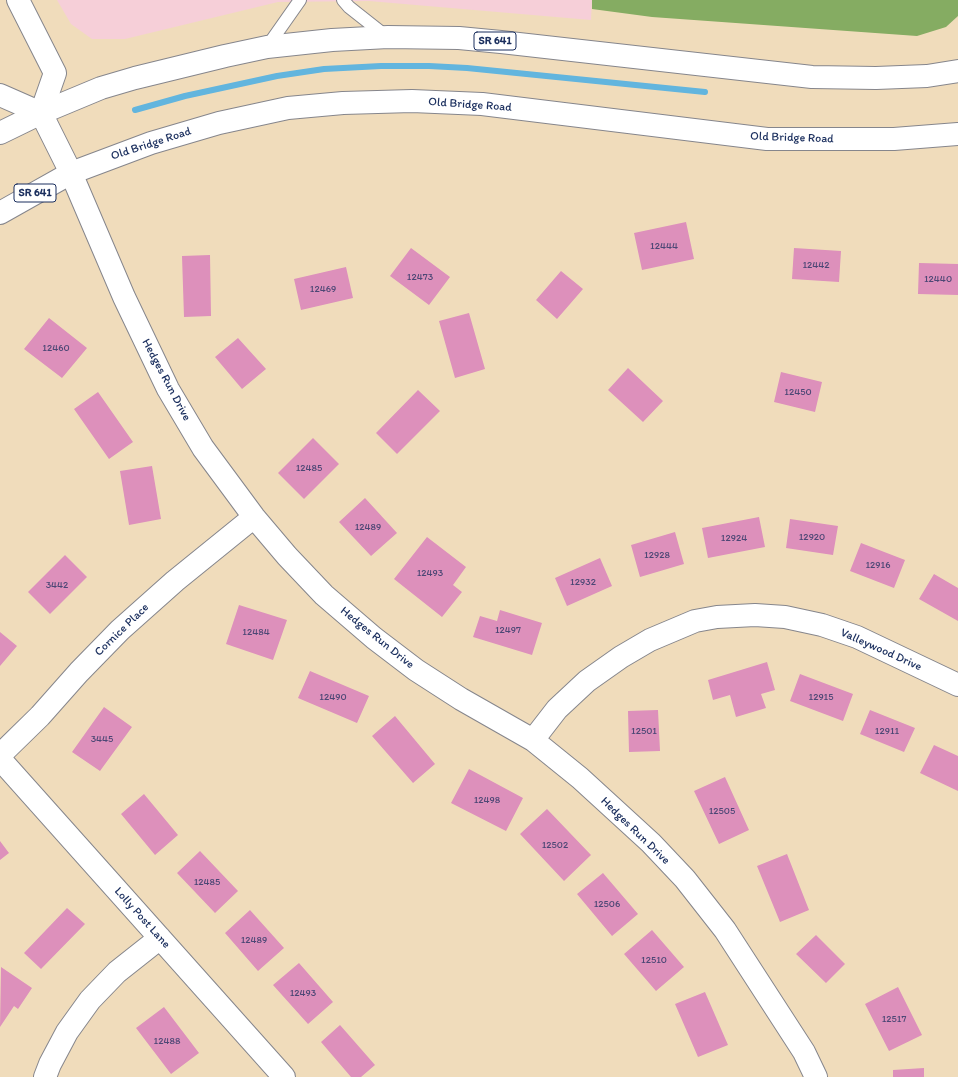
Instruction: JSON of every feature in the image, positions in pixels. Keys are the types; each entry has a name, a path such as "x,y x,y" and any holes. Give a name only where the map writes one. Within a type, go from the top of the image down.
{"street":[{"path":"0,95 40,113 55,72 18,0"},
{"name":"SR 641","path":"0,133 40,113 101,88 135,78 267,47 332,40 459,38 812,77 876,78 927,76 958,71"},
{"name":"Old Bridge Road","path":"0,213 71,173 151,143 219,123 288,108 343,103 412,101 482,104 767,140 894,139 958,134"},
{"name":"Hedges Run Drive","path":"40,113 71,173 124,298 168,389 203,448 254,517 287,556 324,595 374,638 416,670 460,699 532,740 580,778 651,844 685,879 725,930 754,972 780,1017 804,1052 816,1077"},
{"name":"Cornice Place","path":"0,755 40,716 79,672 120,630 174,581 254,517"},
{"name":"Valleywood Drive","path":"532,740 557,709 587,681 621,657 650,640 695,621 717,617 785,617 822,624 857,637 958,685"},
{"name":"Lolly Post Lane","path":"0,758 284,1077"},
{"path":"45,1077 50,1064 67,1032 90,1000 117,972 160,938"}],"lane":[{"path":"267,47 300,0"},
{"path":"343,0 349,7 388,38"}],"shaded area":[{"path":"57,0 592,0 591,20 369,1 278,2 125,39 92,39 71,24"}],"green space":[{"path":"592,0 958,0 958,16 946,27 917,36 652,17 592,9"}],"building":[{"path":"686,222 694,259 642,270 634,233"},
{"path":"411,248 450,277 429,305 390,276"},
{"path":"794,248 841,251 839,282 792,279"},
{"path":"210,255 211,316 184,317 182,256"},
{"path":"919,263 958,264 958,295 918,294"},
{"path":"346,267 353,298 301,310 294,279"},
{"path":"561,271 583,289 557,319 536,300"},
{"path":"469,313 485,369 455,378 439,321"},
{"path":"49,318 87,348 62,378 24,349"},
{"path":"238,338 266,369 242,389 215,357"},
{"path":"628,368 663,401 643,422 608,390"},
{"path":"781,372 822,382 815,412 774,402"},
{"path":"418,390 440,411 397,454 376,433"},
{"path":"98,392 133,442 109,459 74,409"},
{"path":"313,438 339,464 304,499 278,473"},
{"path":"152,466 161,519 129,525 120,471"},
{"path":"365,498 397,533 371,556 339,522"},
{"path":"759,517 765,547 708,558 702,528"},
{"path":"790,519 838,526 833,555 786,548"},
{"path":"675,532 684,564 640,577 631,545"},
{"path":"427,537 466,567 453,585 462,592 442,617 394,579"},
{"path":"861,543 905,560 894,588 850,571"},
{"path":"65,555 87,577 50,614 28,592"},
{"path":"600,558 612,586 567,606 555,578"},
{"path":"934,574 958,588 958,621 919,599"},
{"path":"239,605 287,620 273,660 226,644"},
{"path":"500,610 542,623 532,655 473,637 480,616 497,621"},
{"path":"0,632 17,646 0,666"},
{"path":"767,662 775,690 761,694 766,708 736,717 730,695 713,700 708,680"},
{"path":"310,671 369,696 357,723 298,698"},
{"path":"800,674 853,694 843,721 790,701"},
{"path":"104,707 132,727 100,771 72,752"},
{"path":"658,710 660,751 629,752 628,711"},
{"path":"870,710 915,728 904,752 860,734"},
{"path":"395,716 435,764 413,783 372,736"},
{"path":"934,745 958,756 958,791 920,773"},
{"path":"469,769 523,798 506,831 451,803"},
{"path":"725,777 749,830 719,844 694,791"},
{"path":"144,794 178,835 155,855 121,814"},
{"path":"547,809 591,855 564,881 520,834"},
{"path":"0,841 9,853 0,860"},
{"path":"200,851 238,891 215,913 177,873"},
{"path":"787,854 809,910 780,922 757,866"},
{"path":"603,873 638,914 612,936 577,894"},
{"path":"67,908 85,924 41,969 24,953"},
{"path":"250,910 284,948 258,971 225,933"},
{"path":"652,930 684,967 656,991 624,954"},
{"path":"816,935 845,964 826,983 796,954"},
{"path":"299,963 333,1002 308,1024 273,985"},
{"path":"1,967 32,988 18,1009 14,1006 0,1027"},
{"path":"898,987 922,1035 889,1051 865,1004"},
{"path":"705,992 728,1045 698,1057 675,1004"},
{"path":"164,1007 199,1053 171,1074 136,1028"},
{"path":"340,1025 375,1065 361,1077 351,1077 321,1042"},
{"path":"924,1068 924,1077 893,1077 893,1070"}],"waterway":[{"path":"135,110 185,96 277,76 324,69 381,66 467,68 705,92"}]}
